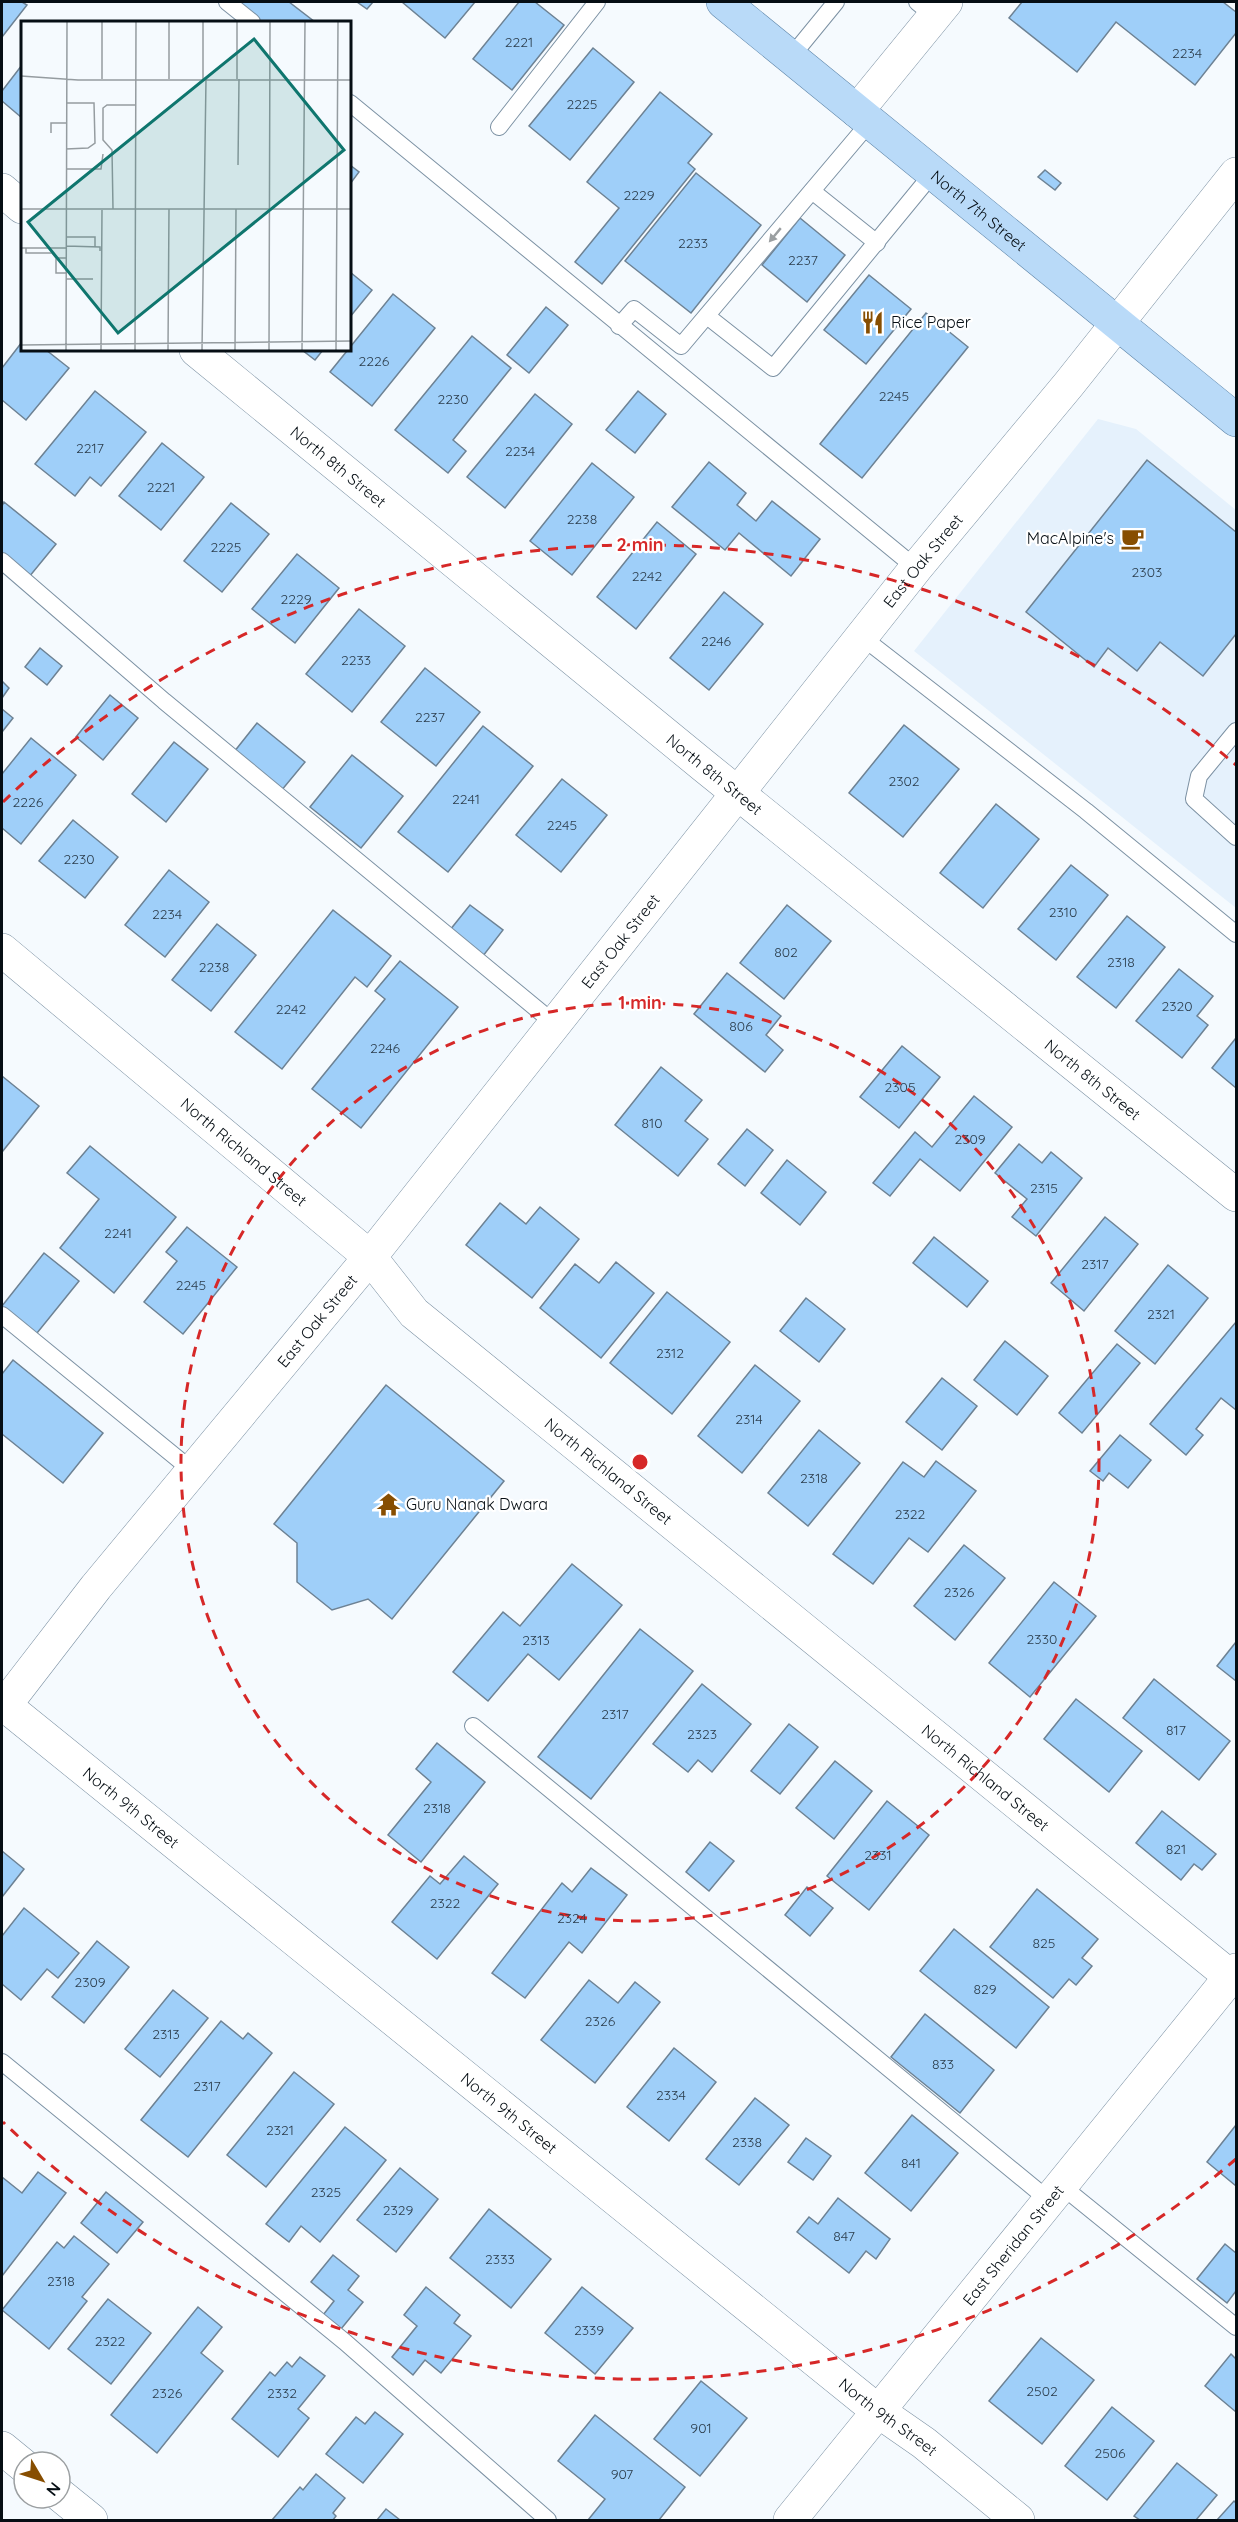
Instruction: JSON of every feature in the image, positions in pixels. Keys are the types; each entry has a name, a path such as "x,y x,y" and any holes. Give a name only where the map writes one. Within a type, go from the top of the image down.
{"main road":[{"name":"North 7th Street","path":"723,2 1236,420"}],"street":[{"path":"864,116 932,6"},
{"name":"East Oak Street","path":"2,1706 96,1587 194,1472 370,1257 916,568 1236,174"},
{"path":"2,190 21,206"},
{"name":"North 8th Street","path":"197,351 739,794 1236,1195"},
{"name":"North Richland Street","path":"2,950 370,1257 414,1312 1234,1973"},
{"name":"North 9th Street","path":"2,1706 878,2411 924,2443 1018,2520"},
{"name":"East Sheridan Street","path":"790,2520 1057,2194 1234,1973"},
{"path":"72,2505 91,2520"}],"lane":[{"path":"227,2 251,21"},
{"path":"499,127 597,2"},
{"path":"791,57 836,2"},
{"path":"351,104 916,568"},
{"path":"619,326 633,309 681,346 812,191 864,116"},
{"path":"707,316 773,368 933,173"},
{"path":"812,191 877,243"},
{"path":"2,561 182,716 555,1024"},
{"path":"862,638 1086,811 1236,933"},
{"path":"1236,731 1199,776 1194,799 1236,837"},
{"path":"2,1315 194,1472"},
{"path":"473,1726 1057,2194 1236,2327"},
{"path":"2,2062 345,2342 548,2520"}],"shaded area":[{"path":"1098,419 1136,429 1236,510 1236,908 914,651"}],"building":[{"path":"2,2 22,2 27,5 2,37"},
{"path":"232,2 289,2 314,21 257,21"},
{"path":"357,2 373,2 367,9"},
{"path":"402,2 475,2 445,38"},
{"path":"519,2 535,2 564,25 512,90 473,59"},
{"path":"1022,2 1223,2 1236,12 1236,33 1195,85 1116,22 1077,72 1009,18"},
{"path":"593,48 634,82 570,160 529,126"},
{"path":"21,66 21,117 2,101 2,91"},
{"path":"660,92 712,134 688,163 695,169 602,284 575,262 619,208 587,182"},
{"path":"351,166 359,172 351,183"},
{"path":"1045,170 1061,183 1055,190 1038,177"},
{"path":"696,173 761,225 691,313 625,261"},
{"path":"800,218 845,255 807,302 762,265"},
{"path":"351,273 372,290 351,316"},
{"path":"869,275 911,309 866,364 824,330"},
{"path":"393,294 435,328 372,406 330,372 347,351 351,351 351,346"},
{"path":"546,307 568,325 529,373 507,355"},
{"path":"926,313 968,347 862,478 820,444"},
{"path":"472,336 511,368 453,440 466,451 448,473 395,430"},
{"path":"21,343 21,351 47,351 69,368 26,420 2,400 2,368"},
{"path":"303,351 322,351 315,360"},
{"path":"95,391 146,432 101,486 90,477 75,496 35,464"},
{"path":"638,391 666,414 635,453 606,430"},
{"path":"535,394 572,424 505,508 467,477"},
{"path":"162,443 204,477 161,530 119,496"},
{"path":"1147,460 1236,532 1236,634 1203,676 1160,642 1137,671 1108,648 1094,667 1026,612"},
{"path":"709,462 746,493 737,505 756,521 772,501 820,539 791,576 739,533 725,550 672,507"},
{"path":"592,463 634,497 572,575 530,541"},
{"path":"4,502 56,544 29,577 2,555 2,506"},
{"path":"231,503 269,534 222,592 184,561"},
{"path":"657,522 696,554 636,629 597,597"},
{"path":"297,554 339,588 295,643 252,609"},
{"path":"724,592 763,624 709,690 670,658"},
{"path":"359,609 405,646 352,712 306,674"},
{"path":"40,648 62,666 47,685 25,667"},
{"path":"425,668 480,712 436,766 381,722"},
{"path":"2,681 9,688 2,698"},
{"path":"110,695 138,718 103,760 76,737"},
{"path":"2,709 13,718 2,732"},
{"path":"257,723 305,762 281,791 234,752"},
{"path":"904,725 959,769 903,837 849,793"},
{"path":"483,726 533,766 448,872 398,832"},
{"path":"31,738 76,775 21,844 2,828 2,774"},
{"path":"174,742 208,769 166,822 132,794"},
{"path":"352,755 403,796 361,848 310,807"},
{"path":"562,779 607,815 561,872 516,835"},
{"path":"996,804 1039,839 983,908 940,873"},
{"path":"73,820 118,857 85,898 39,861"},
{"path":"1071,865 1108,895 1056,960 1018,929"},
{"path":"169,870 209,902 165,957 125,925"},
{"path":"470,905 503,930 483,956 450,930"},
{"path":"787,905 831,941 784,999 740,963"},
{"path":"333,910 391,956 367,987 355,977 282,1069 235,1032"},
{"path":"1127,916 1165,947 1116,1008 1077,977"},
{"path":"217,924 256,955 211,1011 172,980"},
{"path":"400,961 458,1007 361,1128 312,1089 385,999 375,991"},
{"path":"1179,969 1213,996 1197,1016 1208,1025 1182,1058 1136,1021"},
{"path":"727,973 781,1016 766,1035 783,1050 765,1072 694,1014"},
{"path":"1236,1038 1236,1088 1212,1068"},
{"path":"902,1046 940,1077 899,1128 860,1097"},
{"path":"661,1067 702,1100 685,1121 708,1139 678,1176 615,1125"},
{"path":"2,1076 39,1106 2,1152"},
{"path":"974,1096 1012,1127 960,1191 920,1159 890,1196 873,1183 915,1132 932,1147"},
{"path":"747,1129 773,1150 745,1186 718,1164"},
{"path":"1019,1144 1042,1163 1051,1152 1082,1178 1036,1236 1012,1217 1027,1199 995,1173"},
{"path":"90,1146 176,1217 114,1293 60,1248 99,1199 67,1173"},
{"path":"787,1160 826,1192 800,1225 761,1193"},
{"path":"500,1203 526,1224 540,1207 579,1239 532,1298 466,1245"},
{"path":"1105,1217 1138,1244 1084,1311 1051,1283"},
{"path":"187,1227 237,1267 183,1334 144,1302 177,1261 166,1252"},
{"path":"934,1237 988,1281 967,1307 913,1263"},
{"path":"44,1253 79,1281 33,1338 2,1312 2,1306"},
{"path":"616,1262 654,1293 601,1358 540,1308 575,1264 599,1283"},
{"path":"1168,1265 1208,1298 1155,1364 1115,1331"},
{"path":"667,1292 730,1342 672,1414 610,1363"},
{"path":"806,1298 845,1329 819,1362 780,1331"},
{"path":"1236,1322 1236,1410 1221,1398 1196,1429 1203,1435 1186,1455 1150,1424"},
{"path":"1005,1341 1048,1376 1017,1415 974,1380"},
{"path":"1117,1344 1140,1363 1082,1433 1059,1413"},
{"path":"13,1360 103,1433 63,1483 2,1434 2,1374"},
{"path":"755,1365 800,1401 742,1473 698,1436"},
{"path":"942,1378 977,1406 942,1450 906,1422"},
{"name":"Guru Nanak Dwara","path":"386,1385 504,1481 392,1619 368,1599 332,1610 297,1582 297,1543 274,1524"},
{"path":"819,1430 860,1463 808,1526 768,1493"},
{"path":"1120,1435 1151,1460 1128,1488 1109,1473 1103,1481 1090,1471"},
{"path":"936,1461 976,1491 928,1552 909,1538 873,1584 833,1554 903,1462 924,1477"},
{"path":"964,1545 1005,1578 955,1640 914,1606"},
{"path":"572,1564 622,1605 559,1680 528,1654 488,1701 453,1672 503,1612 520,1626"},
{"path":"1054,1582 1096,1616 1030,1697 989,1663"},
{"path":"640,1629 693,1671 591,1799 538,1757"},
{"path":"1236,1642 1236,1681 1217,1666"},
{"path":"1154,1679 1230,1741 1199,1780 1123,1718"},
{"path":"702,1684 751,1724 712,1772 698,1760 688,1772 653,1744"},
{"path":"1076,1699 1142,1751 1109,1792 1044,1739"},
{"path":"789,1724 818,1747 780,1794 751,1771"},
{"path":"437,1743 485,1782 421,1862 388,1835 431,1782 416,1769"},
{"path":"835,1761 872,1791 834,1839 796,1808"},
{"path":"887,1801 929,1835 869,1910 827,1876"},
{"path":"1162,1811 1216,1854 1202,1870 1194,1864 1181,1880 1136,1843"},
{"path":"710,1842 734,1861 709,1891 686,1872"},
{"path":"2,1851 24,1869 2,1897"},
{"path":"464,1856 498,1884 437,1959 392,1922 430,1876 440,1884"},
{"path":"591,1868 627,1895 582,1953 569,1942 525,1998 492,1973 562,1883 572,1892"},
{"path":"807,1887 833,1908 810,1936 785,1915"},
{"path":"1037,1889 1098,1939 1082,1958 1092,1966 1076,1985 1069,1979 1053,1998 990,1947"},
{"path":"24,1908 79,1953 58,1978 47,1969 21,2000 2,1984 2,1936"},
{"path":"954,1929 1049,2007 1016,2048 920,1971"},
{"path":"97,1941 129,1967 84,2023 52,1997"},
{"path":"589,1980 618,2003 635,1982 660,2002 595,2083 541,2040"},
{"path":"173,1990 208,2018 160,2077 125,2049"},
{"path":"925,2014 994,2070 960,2113 891,2057"},
{"path":"221,2021 243,2039 248,2033 272,2053 188,2157 141,2120"},
{"path":"674,2048 716,2082 669,2141 627,2107"},
{"path":"294,2072 334,2104 266,2187 227,2155"},
{"path":"755,2098 789,2125 739,2185 706,2159"},
{"path":"912,2115 958,2153 911,2211 865,2173"},
{"path":"1236,2125 1236,2186 1207,2162"},
{"path":"345,2127 386,2160 320,2242 301,2226 289,2242 266,2224"},
{"path":"806,2138 831,2156 813,2180 788,2162"},
{"path":"400,2168 438,2199 396,2252 357,2220"},
{"path":"38,2172 66,2193 2,2276 2,2177 22,2193"},
{"path":"106,2192 143,2222 117,2253 81,2223"},
{"path":"838,2198 890,2239 876,2259 866,2251 849,2273 797,2232 809,2217 818,2224"},
{"path":"489,2209 551,2259 511,2308 450,2258"},
{"path":"74,2236 109,2264 82,2297 87,2301 49,2349 2,2310 57,2242 64,2248"},
{"path":"1225,2244 1236,2253 1236,2291 1227,2303 1197,2279"},
{"path":"333,2255 359,2276 348,2290 363,2302 341,2329 323,2315 334,2301 311,2282"},
{"path":"426,2287 460,2315 454,2323 471,2336 441,2373 425,2360 413,2375 392,2357 417,2326 404,2315"},
{"path":"582,2287 633,2328 595,2374 545,2333"},
{"path":"108,2299 151,2333 111,2384 68,2349"},
{"path":"198,2307 222,2327 201,2353 223,2371 157,2453 111,2415"},
{"path":"1041,2338 1094,2380 1042,2444 989,2401"},
{"path":"1231,2354 1236,2359 1236,2412 1205,2386"},
{"path":"300,2357 325,2376 298,2409 309,2418 278,2457 232,2419 270,2372 275,2376 287,2362 292,2367"},
{"path":"701,2381 747,2418 700,2476 654,2439"},
{"path":"1112,2407 1154,2441 1107,2500 1065,2466"},
{"path":"375,2412 403,2434 363,2483 326,2454 356,2417 365,2424"},
{"path":"595,2415 685,2487 659,2520 588,2520 605,2499 558,2461"},
{"path":"1177,2463 1217,2495 1196,2520 1140,2520 1134,2516"},
{"path":"316,2474 345,2498 333,2513 336,2516 333,2520 272,2520 300,2487 303,2490"},
{"path":"1234,2501 1236,2520 1217,2520"},
{"path":"386,2509 400,2520 377,2520"}],"place":[{"name":"Rice Paper","path":"873,322"},
{"name":"MacAlpine's","path":"1132,538"},
{"name":"Guru Nanak Dwara","path":"388,1504"}]}
